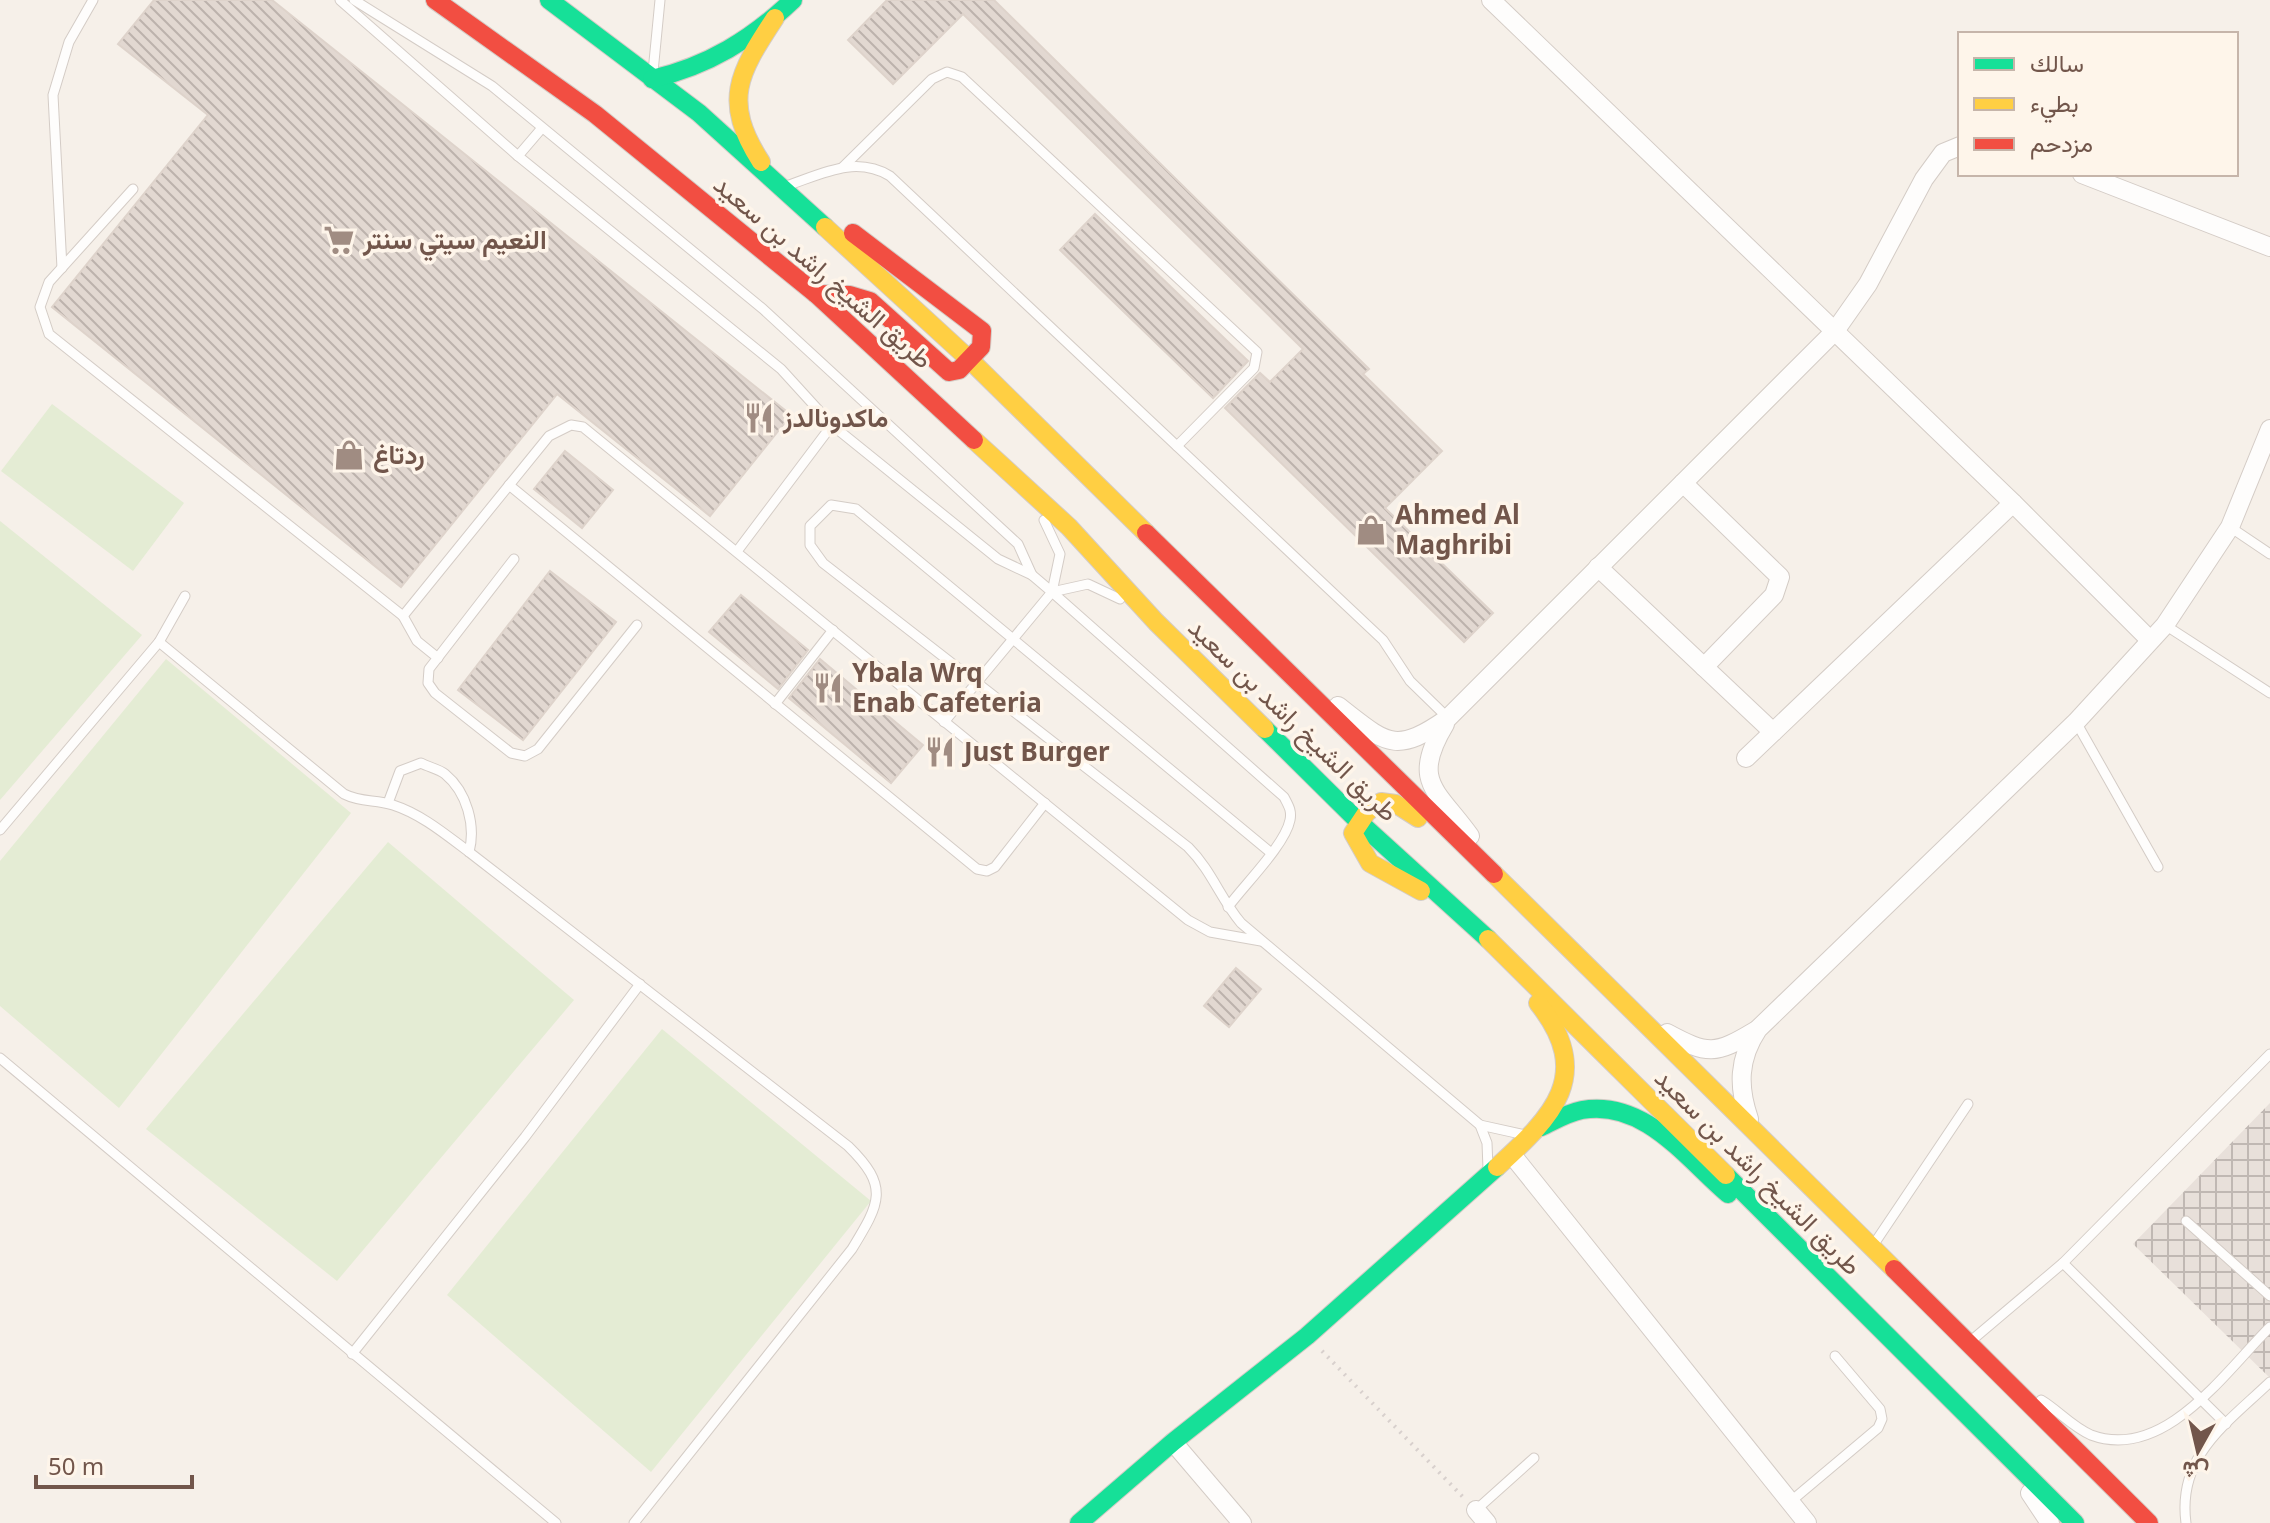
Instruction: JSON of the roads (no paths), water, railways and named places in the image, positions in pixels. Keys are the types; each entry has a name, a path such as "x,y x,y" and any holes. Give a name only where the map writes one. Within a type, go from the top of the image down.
{"main road":[{"name":"طريق الشيخ راشد بن سعيد","path":"435,0 595,114 816,294 1069,527 1156,622 1359,822 1497,947 2075,1523"},
{"name":"طريق الشيخ راشد بن سعيد","path":"549,0 699,113 970,360 1293,681 1642,1019 2149,1523"},
{"path":"652,79 695,68 723,56 775,18 793,0"},
{"path":"775,18 741,69 735,94 737,120 750,146 780,188 852,233 982,331 984,342 959,370 949,372 870,301 850,295 816,294"},
{"path":"1359,822 1367,810 1381,801 1395,801 1489,872"},
{"path":"1079,1523 1173,1442 1307,1336 1513,1156 1536,1131 1562,1089 1564,1041 1553,1021 1510,974 1497,947"},
{"path":"1536,1131 1579,1111 1626,1110 1648,1121 1727,1193 1755,1206"}],"street":[{"path":"1491,0 2013,503 2149,639"},
{"path":"1293,681 1323,695 1379,737 1391,741 1416,739 1448,718 1835,331 1868,284 1924,179 1943,153 1958,147"},
{"path":"2087,176 2270,247"},
{"path":"1753,1130 1739,1086 1748,1044 1758,1029 2076,722 2165,625 2230,527 2270,429"},
{"path":"1683,483 1780,577 1774,595 1704,667"},
{"path":"1746,758 2013,503"},
{"path":"1598,567 1773,732"},
{"path":"1448,718 1430,751 1429,777 1475,842 1489,872"},
{"path":"1642,1019 1697,1049 1707,1051 1719,1051 1758,1029"},
{"path":"1513,1156 1807,1523"},
{"path":"1944,1394 2040,1505 2050,1523"},
{"path":"1173,1442 1242,1523"}],"lane":[{"path":"62,268 53,95 69,42 93,0"},
{"path":"340,0 518,156 781,369 832,425 998,559 1032,575 1284,797 1290,808 1290,821 1228,907"},
{"path":"354,0 492,86 763,309 1018,544 1032,575"},
{"path":"652,79 660,0"},
{"path":"843,167 932,79 947,72 962,77 1257,352 1254,368 1177,446"},
{"path":"518,156 542,128"},
{"path":"780,188 843,167 867,166 890,176 1383,640 1410,681 1448,718"},
{"path":"133,189 49,282 40,307 49,334 403,616 417,641 438,658"},
{"path":"738,550 832,425"},
{"path":"403,616 549,436 559,429 583,427 738,550 1188,920 1223,935 1261,941"},
{"path":"944,722 1052,592 1060,554 1049,526 962,429"},
{"path":"509,485 982,871 995,867 1045,803"},
{"path":"1270,852 856,509 831,505 810,526 810,545 823,563 1188,847 1215,879 1228,907 1261,941 1480,1125 1514,1135 1536,1131"},
{"path":"2230,527 2270,554"},
{"path":"514,559 428,673 431,689 511,753 525,756 538,749 637,625"},
{"path":"1052,592 1088,584 1156,622"},
{"path":"0,830 159,642 185,596"},
{"path":"2165,625 2270,693"},
{"path":"775,704 833,630"},
{"path":"159,642 344,794 361,802 388,803 414,813 469,852 848,1146 868,1165 878,1187 876,1210 852,1249 634,1523"},
{"path":"2076,722 2158,867"},
{"path":"388,803 400,771 421,763 446,775 469,811 474,834 469,852"},
{"path":"352,1354 525,1137 640,984"},
{"path":"1966,1344 2063,1263 2270,1054"},
{"path":"0,1058 556,1523"},
{"path":"1872,1247 1968,1104"},
{"path":"1480,1125 1490,1161 1484,1179"},
{"path":"2186,1221 2270,1296"},
{"path":"2063,1263 2226,1424"},
{"path":"2015,1392 2041,1400 2090,1434 2128,1441 2164,1429 2200,1398 2270,1327"},
{"path":"1790,1502 1878,1428 1882,1419 1880,1409 1835,1356"},
{"path":"2186,1523 2185,1492 2193,1463 2226,1424 2270,1382"},
{"path":"1481,1517 1534,1458"}],"place":[{"name":"النعيم سيتي سنتر","path":"339,240"},
{"name":"ماكدونالدز","path":"759,418"},
{"name":"ردتاغ","path":"349,455"},
{"name":"Ahmed Al Maghribi","path":"1371,530"},
{"name":"Ybala Wrq Enab Cafeteria","path":"828,688"},
{"name":"Just Burger","path":"940,752"}]}
